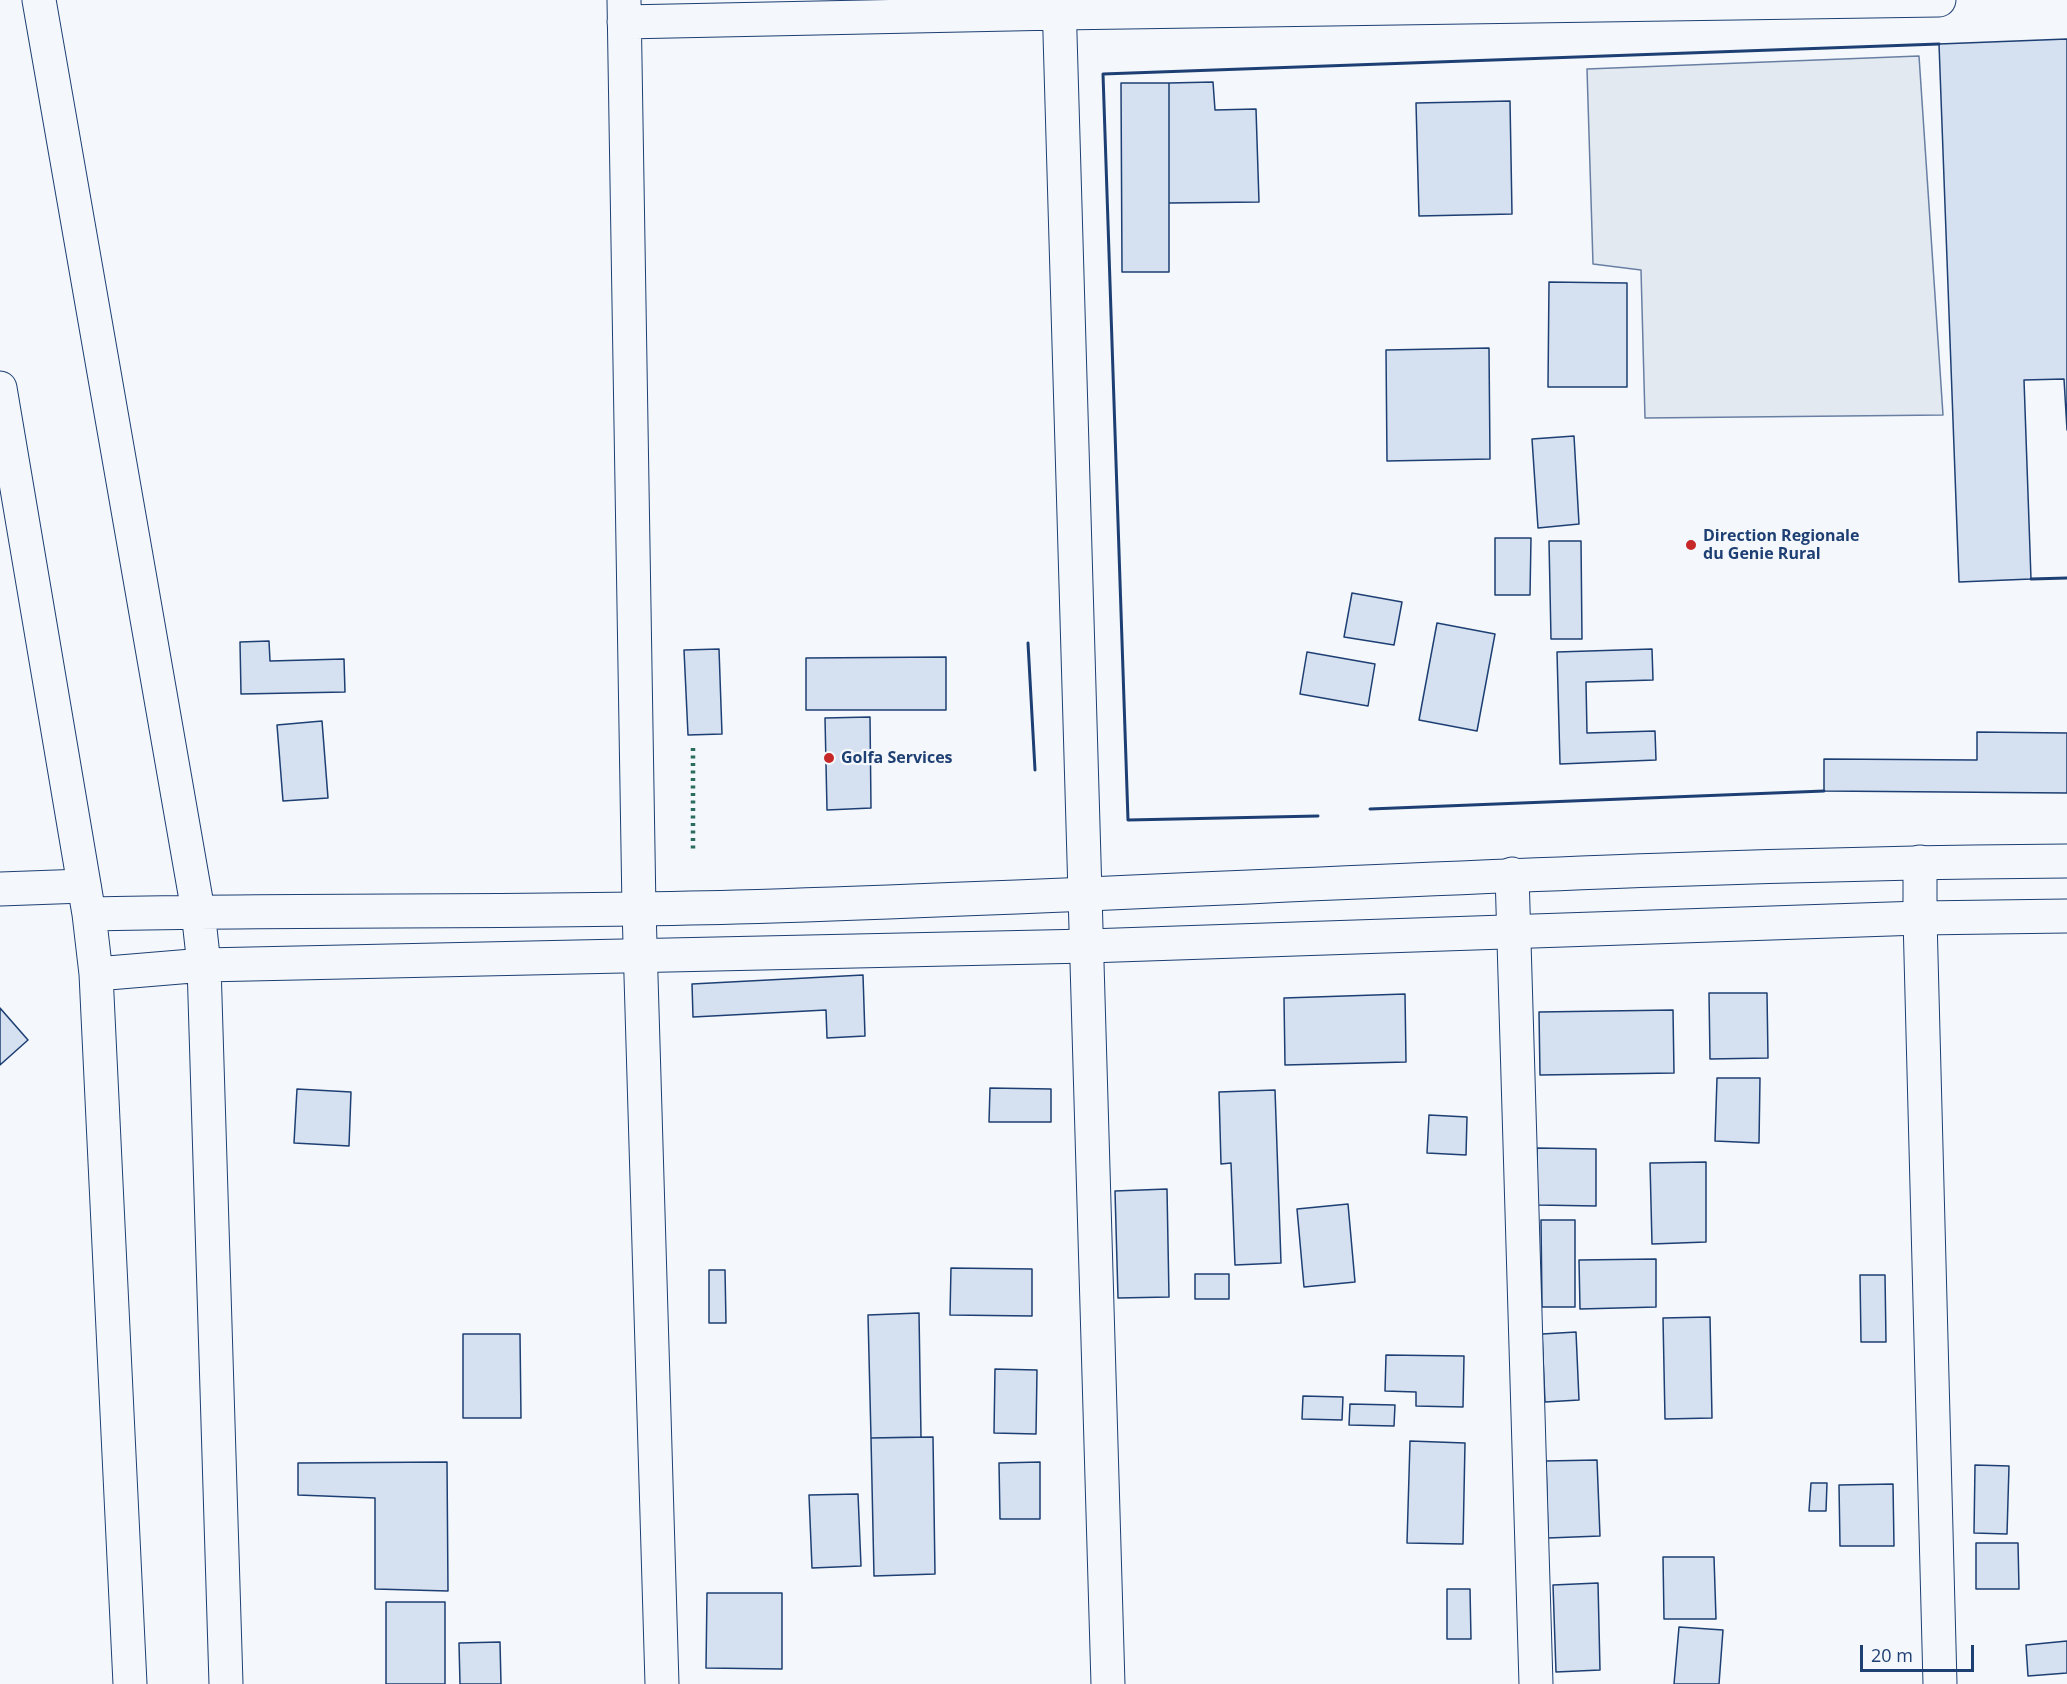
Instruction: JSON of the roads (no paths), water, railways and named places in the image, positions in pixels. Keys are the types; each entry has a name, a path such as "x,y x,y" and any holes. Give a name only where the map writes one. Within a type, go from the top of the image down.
{"street":[{"path":"39,0 198,911 204,965 226,1684"},
{"path":"662,1684 640,955 624,11 1939,0"},
{"path":"1059,6 1108,1684"},
{"path":"0,388 86,900 96,974 130,1684"},
{"path":"0,889 198,911 639,909 743,907 1512,874 1920,862 2067,861"},
{"path":"1920,862 1940,1684"},
{"path":"1512,874 1536,1684"},
{"path":"96,974 204,965 1088,946 1920,918 2067,916"}],"place":[{"name":"Direction Regionale du Genie Rural","path":"1691,545"},
{"name":"Golfa Services","path":"829,758"}]}
